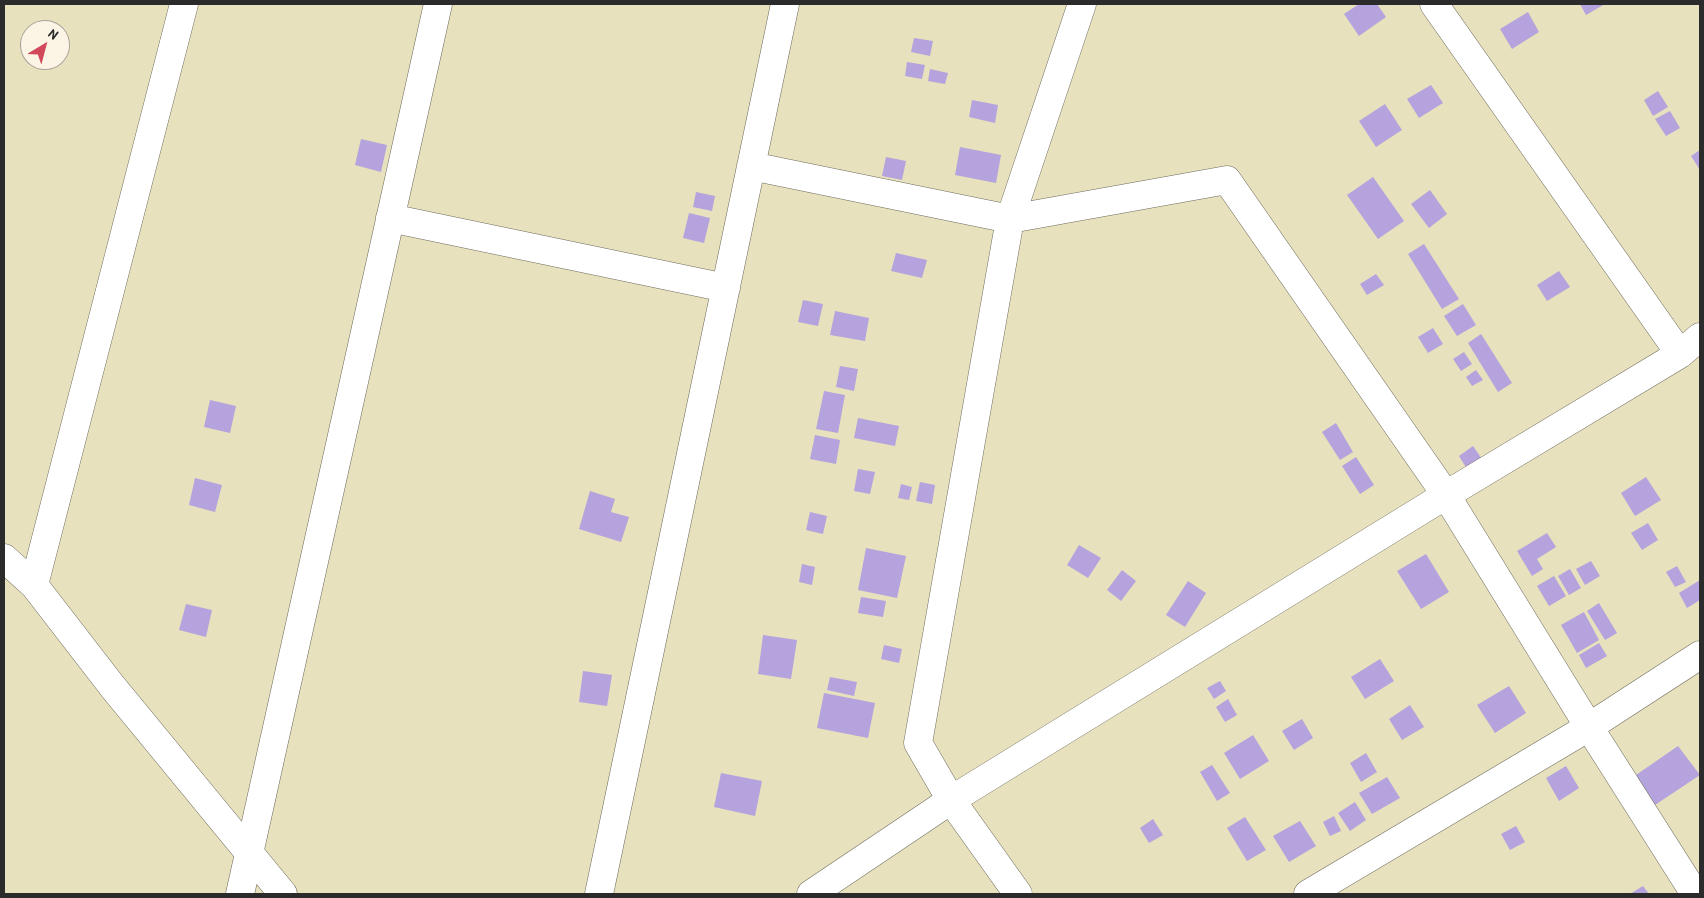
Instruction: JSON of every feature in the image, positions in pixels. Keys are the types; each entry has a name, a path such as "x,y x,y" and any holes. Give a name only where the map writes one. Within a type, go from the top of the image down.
{"street":[{"path":"34,585 184,4"},
{"path":"240,894 438,4"},
{"path":"599,894 786,4"},
{"path":"1018,894 951,800 918,743 1010,219 1082,4"},
{"path":"811,894 951,800 1690,346 1434,4"},
{"path":"752,166 1010,219 1227,180 1446,495 1589,728 1695,894"},
{"path":"390,218 726,288"},
{"path":"4,558 34,585 112,686 283,894"},
{"path":"1308,894 1589,728 1700,654"}],"building":[{"path":"1359,4 1377,4 1386,17 1359,36 1344,14"},
{"path":"1580,4 1605,4 1586,15"},
{"path":"1528,12 1539,32 1512,49 1500,29"},
{"path":"914,38 933,41 930,56 911,52"},
{"path":"907,62 925,65 922,79 905,76"},
{"path":"930,69 948,73 945,84 928,81"},
{"path":"1431,85 1443,103 1419,118 1407,99"},
{"path":"1658,91 1668,107 1653,116 1644,100"},
{"path":"972,100 998,105 995,123 969,117"},
{"path":"1385,104 1402,130 1376,147 1359,121"},
{"path":"1670,111 1680,128 1666,136 1655,119"},
{"path":"361,139 387,145 381,172 355,165"},
{"path":"960,147 1001,155 996,183 955,175"},
{"path":"1700,150 1700,170 1691,156"},
{"path":"886,157 906,161 902,180 882,176"},
{"path":"1373,177 1404,221 1378,239 1347,195"},
{"path":"1430,190 1447,214 1429,228 1411,204"},
{"path":"696,192 715,196 712,211 693,207"},
{"path":"689,213 710,218 704,243 683,238"},
{"path":"1424,244 1459,299 1442,309 1408,254"},
{"path":"896,253 927,260 922,278 891,271"},
{"path":"1559,271 1570,287 1547,301 1537,285"},
{"path":"1376,274 1384,285 1367,295 1360,284"},
{"path":"803,300 823,304 818,326 798,322"},
{"path":"1463,304 1476,325 1457,336 1444,316"},
{"path":"835,311 869,318 865,341 830,335"},
{"path":"1433,328 1443,344 1428,353 1418,337"},
{"path":"1481,334 1512,383 1498,392 1468,343"},
{"path":"1464,352 1472,364 1461,371 1453,359"},
{"path":"840,366 858,369 854,391 836,387"},
{"path":"1476,370 1483,380 1472,386 1466,377"},
{"path":"824,391 845,395 838,433 816,429"},
{"path":"210,400 236,406 230,433 204,427"},
{"path":"858,418 899,426 895,446 854,438"},
{"path":"1336,423 1353,452 1340,460 1322,432"},
{"path":"815,435 840,440 836,464 810,459"},
{"path":"1473,446 1482,459 1467,469 1459,456"},
{"path":"1356,457 1374,485 1360,494 1342,466"},
{"path":"858,469 875,472 870,494 854,491"},
{"path":"1646,477 1661,500 1635,516 1621,493"},
{"path":"195,478 222,485 215,512 189,505"},
{"path":"920,482 935,485 932,504 916,501"},
{"path":"901,484 912,487 909,500 898,498"},
{"path":"590,491 615,499 611,512 629,517 621,542 579,529"},
{"path":"810,512 827,516 823,534 806,530"},
{"path":"1648,523 1658,540 1642,550 1631,533"},
{"path":"1547,533 1556,547 1537,559 1543,569 1532,576 1517,551"},
{"path":"1079,545 1101,558 1088,578 1067,565"},
{"path":"866,548 906,556 897,598 858,590"},
{"path":"1426,554 1449,592 1421,609 1397,571"},
{"path":"1591,561 1600,576 1585,585 1576,569"},
{"path":"802,564 815,567 812,585 799,582"},
{"path":"1677,566 1686,582 1675,587 1666,572"},
{"path":"1570,569 1581,588 1569,595 1558,576"},
{"path":"1122,570 1136,581 1121,601 1107,590"},
{"path":"1554,576 1566,596 1549,606 1537,586"},
{"path":"1700,580 1700,600 1687,608 1679,593"},
{"path":"1188,581 1206,593 1185,627 1166,615"},
{"path":"861,597 886,601 883,617 858,613"},
{"path":"1599,603 1617,633 1605,640 1587,611"},
{"path":"186,604 212,610 206,637 179,630"},
{"path":"1584,612 1599,640 1577,653 1561,625"},
{"path":"763,635 797,640 791,679 758,674"},
{"path":"1599,643 1607,656 1586,668 1579,655"},
{"path":"884,645 902,649 899,663 881,659"},
{"path":"1380,659 1394,681 1365,699 1351,677"},
{"path":"583,671 612,675 607,706 579,702"},
{"path":"830,677 857,682 854,696 827,690"},
{"path":"1220,681 1226,691 1214,699 1207,688"},
{"path":"1509,686 1526,713 1495,733 1477,705"},
{"path":"824,693 875,703 868,738 817,728"},
{"path":"1228,699 1237,715 1225,722 1216,707"},
{"path":"1410,705 1424,727 1402,740 1389,719"},
{"path":"1302,719 1313,738 1294,750 1282,731"},
{"path":"1253,735 1269,761 1240,779 1224,753"},
{"path":"1678,746 1700,775 1655,805 1636,775"},
{"path":"1366,753 1377,772 1361,782 1350,763"},
{"path":"1212,765 1230,793 1217,801 1200,772"},
{"path":"1566,766 1579,788 1559,801 1546,778"},
{"path":"721,773 762,781 755,816 714,807"},
{"path":"1387,777 1400,798 1372,814 1359,793"},
{"path":"1355,802 1366,820 1350,831 1338,813"},
{"path":"1334,816 1341,831 1330,836 1323,822"},
{"path":"1245,817 1266,850 1247,861 1227,828"},
{"path":"1153,819 1163,835 1149,843 1140,828"},
{"path":"1300,821 1316,846 1289,862 1273,836"},
{"path":"1516,826 1525,842 1510,850 1501,834"},
{"path":"1643,886 1649,894 1630,894"}]}
